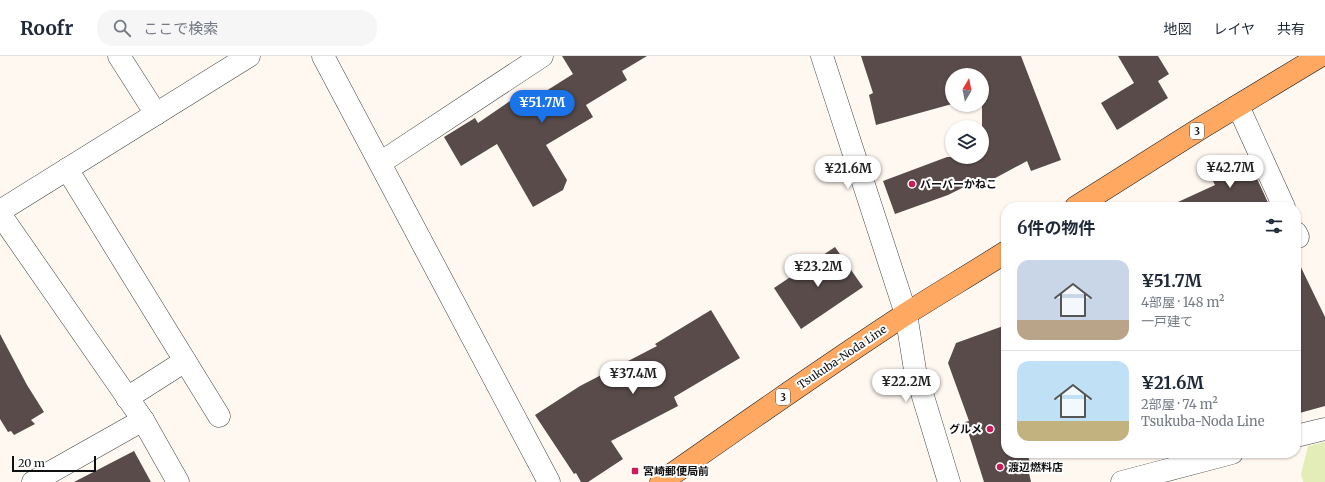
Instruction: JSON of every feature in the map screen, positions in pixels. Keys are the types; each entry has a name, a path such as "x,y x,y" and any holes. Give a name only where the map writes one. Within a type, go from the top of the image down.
{"main road":[{"name":"3","path":"1084,202 1320,56"},
{"name":"Tsukuba-Noda Line","path":"661,482 730,433 906,314 1001,255"}],"street":[{"path":"119,56 156,114"},
{"path":"178,482 142,420 2,219 67,169 249,56"},
{"path":"323,56 549,482"},
{"path":"380,162 542,56"},
{"path":"822,56 906,314 915,370 949,482"},
{"path":"1238,106 1282,202"},
{"path":"67,169 219,416"},
{"path":"127,398 185,361"},
{"path":"33,482 142,420"},
{"path":"1301,435 1325,429"},
{"path":"1122,482 1213,458"}],"green space":[{"path":"1325,442 1325,482 1303,482 1301,474 1308,446"}],"building":[{"path":"562,56 647,56 622,71 627,80 586,105 593,117 546,145 567,180 563,190 533,207 497,144 461,166 444,137 475,118 478,123 510,101 516,110 573,74"},
{"path":"861,56 1021,56 1061,160 1031,171 1027,161 975,189 972,183 948,195 895,214 883,181 945,158 945,164 989,164 989,120 982,120 982,112 989,112 989,68 945,68 945,106 876,125 869,95 873,93"},
{"path":"1118,56 1158,56 1169,74 1158,81 1168,98 1117,130 1101,103 1134,83"},
{"path":"1240,158 1242,161 1248,159 1268,202 1178,202 1215,185 1209,173"},
{"path":"835,247 863,287 801,329 774,288"},
{"path":"1301,267 1325,317 1325,406 1301,413"},
{"path":"711,310 740,358 674,397 678,406 611,441 623,459 588,482 581,482 576,473 574,474 535,415 580,386 657,346 655,344"},
{"path":"1001,327 1001,458 1029,458 1033,472 1029,473 1031,482 984,482 965,422 969,421 948,363 956,343"},
{"path":"0,334 27,385 44,412 31,420 35,424 14,435 11,431 8,432 0,419"},
{"path":"134,451 151,482 74,482"}],"place":[{"name":"バーバーかねこ","path":"912,184"},
{"name":"グルメ","path":"990,429"},
{"name":"渡辺燃料店","path":"1000,467"},
{"name":"宮崎郵便局前","path":"635,471"}]}
